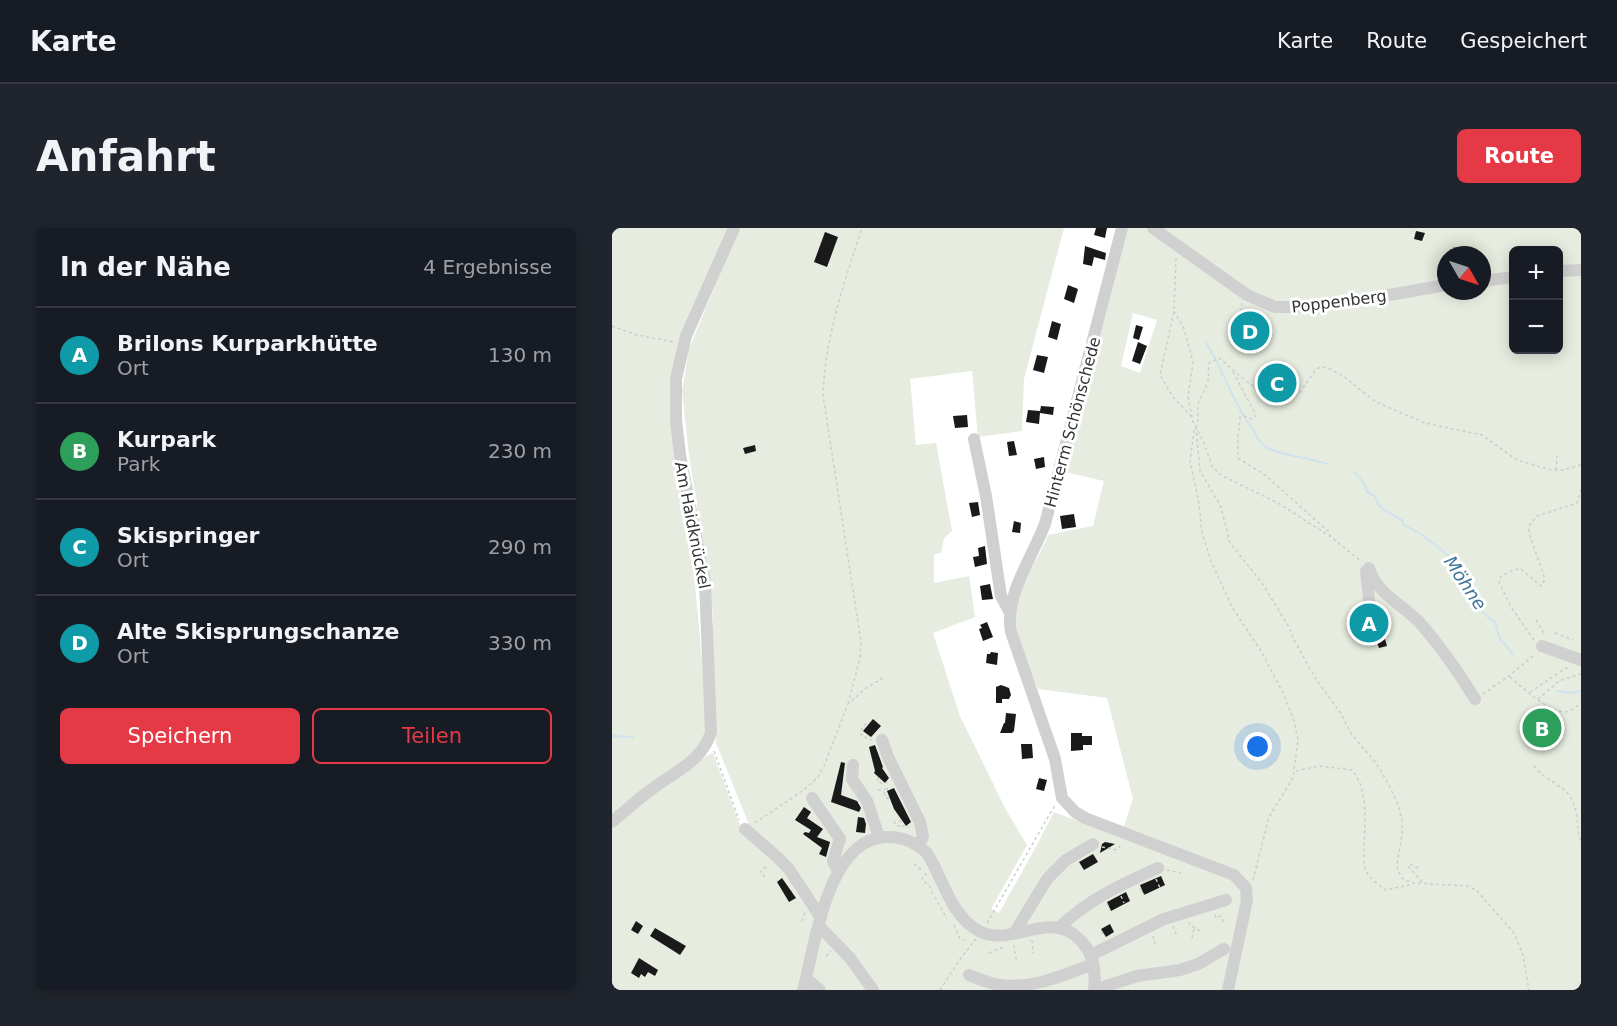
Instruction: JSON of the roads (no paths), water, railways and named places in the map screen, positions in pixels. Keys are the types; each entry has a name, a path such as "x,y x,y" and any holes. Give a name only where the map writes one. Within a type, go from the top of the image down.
{"street":[{"name":"Am Haidknückel","path":"612,822 653,788 693,761 700,755 709,739 712,720 705,582 684,483 676,420 676,379 683,345 734,228"},
{"name":"Hinterm Schönschede","path":"1009,611 1019,580 1035,550 1045,524 1122,228"},
{"name":"Poppenberg","path":"1153,228 1244,293 1261,302 1287,308 1366,299 1437,287"},
{"path":"1563,271 1581,270"},
{"path":"1491,280 1509,278"},
{"name":"Hinterm Schönschede","path":"974,439 986,496 1001,596 1009,611 1011,632 1055,759 1062,798 1075,812 1085,818 1234,875 1244,885 1247,896 1228,990"},
{"path":"1370,610 1366,575 1369,568 1372,579 1381,591 1408,612 1432,636 1475,699"},
{"path":"1544,641 1581,660"},
{"path":"882,740 893,781 923,830 923,837 918,845"},
{"path":"853,765 852,779 867,801 879,837"},
{"path":"812,798 840,839 833,861 838,871"},
{"path":"745,829 777,856 794,876 820,922 873,990"},
{"path":"820,990 805,984 820,922 838,871 852,852 879,837 906,839 927,853 930,868 958,912 982,933 996,935 1050,927 1074,934 1089,950 1096,979 1094,990 1137,976 1180,970 1198,964 1224,949"},
{"path":"1014,933 1047,879 1066,860 1096,844"},
{"path":"1059,928 1113,888 1158,868"},
{"path":"969,975 1002,985 1024,985 1050,981 1144,928 1226,900"}],"waterway":[{"path":"612,233 620,228"},
{"name":"Möhne","path":"1206,343 1239,408 1263,445 1276,452 1327,464"},
{"name":"Möhne","path":"1355,472 1365,485 1367,492 1375,496 1378,504 1384,510 1402,520 1403,524 1448,555 1459,570 1467,589 1479,602 1482,612 1495,622 1500,639 1513,654"},
{"name":"Möhne","path":"1558,691 1572,693 1581,691"},
{"path":"612,736 633,737"}],"place":[{"name":"Alte Skisprungschanze","path":"1250,331"},
{"name":"Skispringer","path":"1277,383"},
{"name":"Brilons Kurparkhütte","path":"1369,623"},
{"name":"Kurpark","path":"1542,728"}]}
